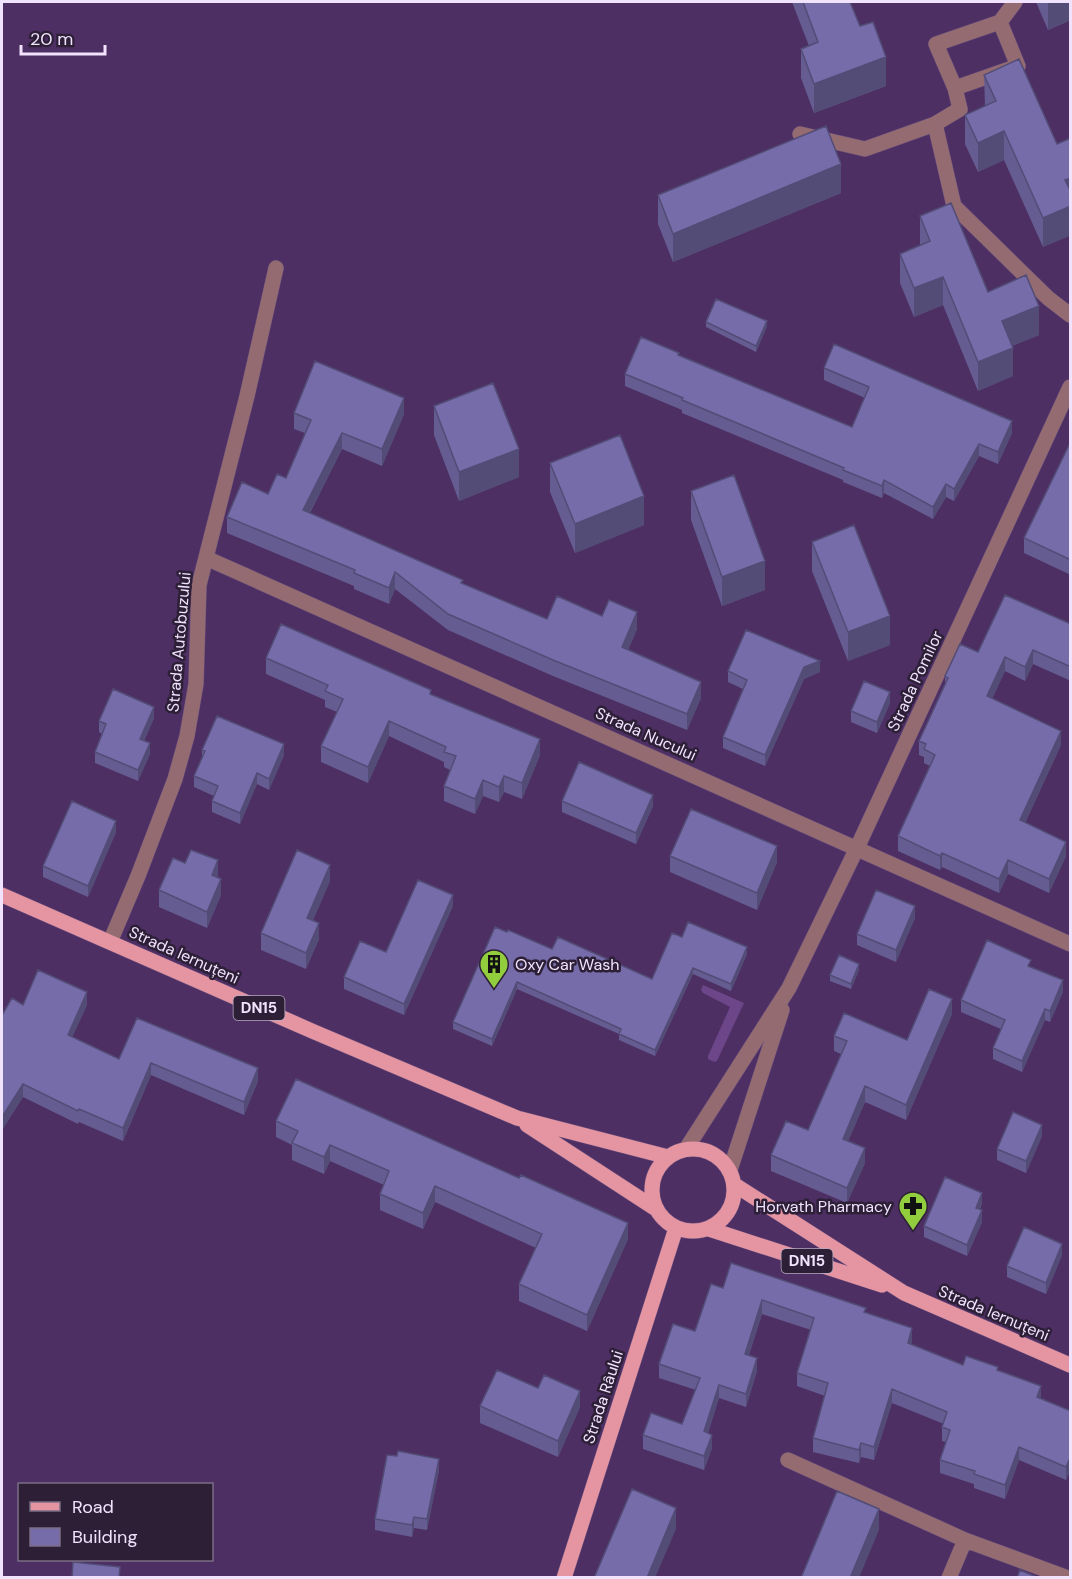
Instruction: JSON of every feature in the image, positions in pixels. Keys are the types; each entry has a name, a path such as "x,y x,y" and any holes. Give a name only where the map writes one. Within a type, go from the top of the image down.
{"main road":[{"name":"Strada Iernuțeni","path":"2,895 517,1118 668,1157"},
{"name":"Strada Iernuțeni","path":"517,1118 656,1209"},
{"path":"656,1209 652,1195 653,1181 658,1168 668,1157 686,1149"},
{"name":"DN15","path":"686,1149 711,1152 722,1160 732,1177"},
{"name":"Strada Iernuțeni","path":"732,1177 904,1293"},
{"path":"710,1229 729,1211 734,1198 732,1177"},
{"name":"DN15","path":"656,1209 664,1220 676,1228 698,1232 710,1229"},
{"name":"Strada Râului","path":"564,1578 676,1228"},
{"name":"Strada Iernuțeni","path":"710,1229 904,1293 1071,1365"}],"street":[{"path":"800,134 865,148 935,124 960,109 955,88 936,44 1000,22 1015,2"},
{"path":"955,88 1018,66 1000,22"},
{"path":"935,124 954,206 1048,298 1071,315"},
{"name":"Strada Autobuzului","path":"110,942 175,778 187,736 196,684 199,585 247,396 276,268"},
{"name":"Strada Pomilor","path":"686,1149 789,988 858,848 1071,387"},
{"name":"Strada Nucului","path":"206,558 1071,944"},
{"name":"Strada Pomilor","path":"732,1177 789,988"},
{"path":"788,1460 965,1540 1068,1578"},
{"path":"949,1578 965,1540"}],"shaded area":[{"path":"703,985 744,1003 717,1061 714,1062 708,1059 708,1056 730,1007 703,993 701,990"}],"building":[{"path":"803,2 850,2 860,26 873,22 886,57 814,84 801,49 818,42"},
{"path":"1019,59 1057,144 1071,138 1071,178 1065,180 1071,192 1071,206 1043,218 1004,131 978,143 965,115 996,101 984,75"},
{"path":"826,126 841,164 673,234 658,195"},
{"path":"951,203 988,292 1026,275 1039,306 1002,321 1013,348 978,362 943,277 914,288 900,254 930,241 920,216"},
{"path":"716,299 767,321 756,346 706,322"},
{"path":"641,337 679,353 678,355 852,427 869,387 824,368 834,344 1012,421 998,452 979,444 954,489 946,484 933,507 884,480 882,486 625,374"},
{"path":"315,361 404,398 382,449 342,433 303,510 463,580 461,583 547,619 557,596 602,616 609,600 637,612 622,647 701,682 687,714 553,660 448,614 395,572 389,588 354,573 355,570 227,517 242,482 268,494 277,474 286,478 311,420 294,413"},
{"path":"493,383 519,449 459,472 434,406"},
{"path":"620,435 644,496 575,524 550,463"},
{"path":"1071,441 1071,560 1024,538"},
{"path":"734,475 765,561 722,577 691,491"},
{"path":"854,525 890,616 848,632 812,542"},
{"path":"1005,595 1071,624 1071,667 1033,650 1025,667 1005,657 987,696 1061,731 1020,820 1066,842 1049,879 1008,860 999,879 942,853 940,856 898,836 935,755 924,749 926,744 919,741 948,678 945,676 960,644 978,652"},
{"path":"281,624 431,690 430,694 540,739 522,783 504,776 499,787 483,780 475,799 444,786 456,756 444,752 446,747 389,721 368,767 321,746 343,699 325,691 328,685 266,658"},
{"path":"746,630 820,661 804,667 765,755 723,737 747,680 728,671"},
{"path":"864,681 890,692 877,722 851,711"},
{"path":"113,689 154,707 140,739 150,743 138,770 95,752 106,724 99,721"},
{"path":"217,716 284,744 269,779 257,773 240,813 212,801 218,786 194,776 205,751 202,750"},
{"path":"579,762 653,795 636,833 562,801"},
{"path":"72,801 116,821 88,886 43,866"},
{"path":"691,809 777,846 757,893 670,856"},
{"path":"191,850 218,860 212,875 221,879 207,912 159,890 173,858 185,863"},
{"path":"297,850 330,865 307,918 319,923 306,953 261,933"},
{"path":"418,880 453,895 404,1004 344,977 360,941 386,952"},
{"path":"876,890 915,906 896,950 857,934"},
{"path":"688,922 747,947 731,984 693,968 655,1050 619,1034 621,1029 517,982 492,1039 453,1022 495,927 507,932 508,930 552,949 558,937 652,979 672,933 682,937"},
{"path":"987,940 1031,960 1028,966 1063,980 1050,1011 1045,1009 1022,1061 993,1048 1005,1020 961,1000"},
{"path":"839,955 859,964 851,984 830,975"},
{"path":"38,970 87,992 68,1035 119,1059 137,1018 258,1068 244,1102 151,1063 123,1128 79,1109 78,1111 23,1084 2,1117 2,1015 12,998 23,1005"},
{"path":"929,989 952,999 906,1105 865,1086 843,1139 865,1148 847,1188 771,1155 786,1121 808,1130 847,1041 834,1036 844,1013 907,1040"},
{"path":"296,1079 519,1178 521,1175 628,1223 587,1315 519,1284 542,1234 435,1186 423,1213 380,1194 389,1171 330,1145 324,1157 292,1143 298,1131 276,1121"},
{"path":"1013,1112 1042,1125 1026,1161 997,1149"},
{"path":"945,1177 982,1193 976,1208 982,1210 967,1245 924,1226"},
{"path":"1024,1227 1062,1244 1046,1283 1007,1266"},
{"path":"731,1263 866,1308 864,1312 912,1328 908,1343 963,1365 966,1356 1041,1386 1037,1397 1071,1411 1071,1456 1066,1467 1019,1447 1005,1485 974,1474 975,1471 940,1460 950,1430 942,1427 947,1412 892,1389 874,1447 861,1443 859,1450 813,1438 828,1383 797,1373 814,1318 762,1300 745,1354 757,1358 746,1394 719,1385 704,1431 712,1435 704,1456 643,1435 651,1413 682,1424 700,1378 659,1364 673,1324 695,1331 711,1284 723,1288"},
{"path":"497,1370 538,1388 544,1375 580,1391 558,1441 480,1406"},
{"path":"398,1451 439,1459 427,1519 414,1517 412,1525 375,1519 387,1455 397,1456"},
{"path":"632,1489 676,1508 647,1578 594,1578"},
{"path":"837,1491 879,1509 850,1578 801,1578"},
{"path":"73,1562 120,1567 119,1578 72,1578"},
{"path":"1020,1570 1039,1578 1017,1578"}],"place":[{"name":"Oxy Car Wash","path":"494,990"},
{"name":"Horvath Pharmacy","path":"913,1232"}]}
